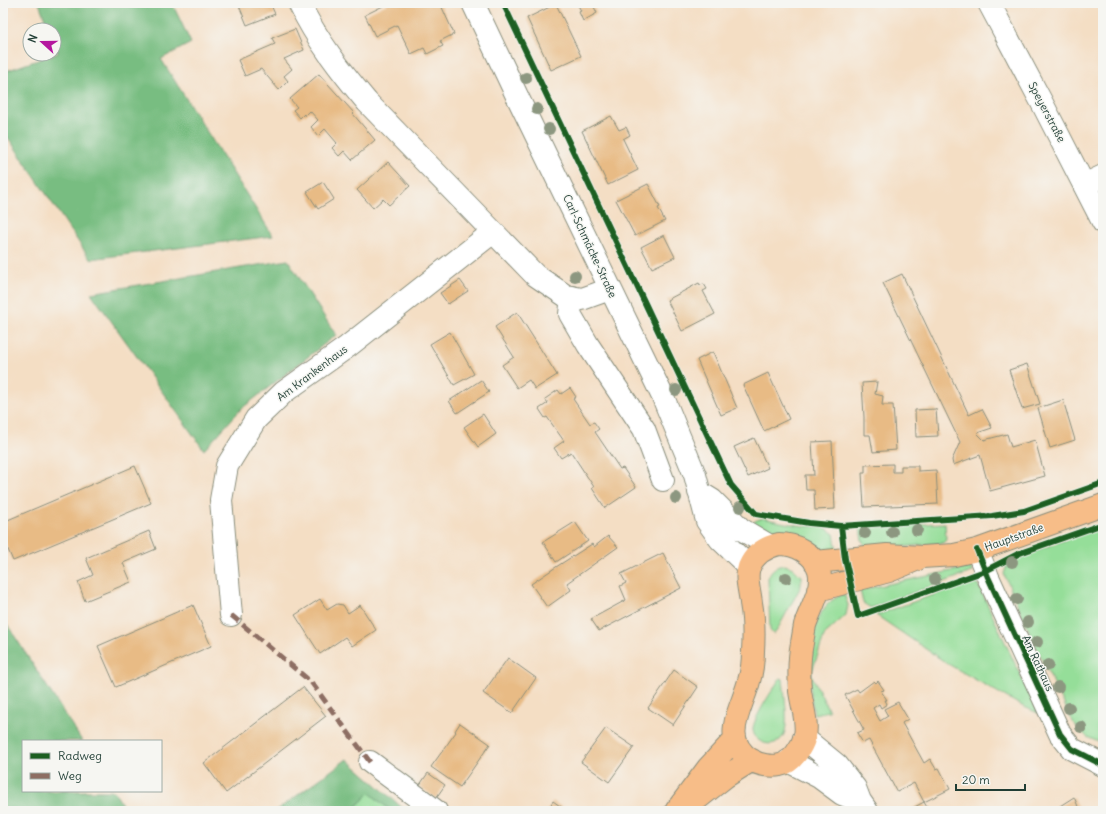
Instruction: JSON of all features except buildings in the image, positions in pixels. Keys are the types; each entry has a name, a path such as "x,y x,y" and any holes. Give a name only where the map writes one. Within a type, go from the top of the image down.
{"main road":[{"name":"Hauptstraße","path":"816,562 887,555 922,557 954,555 977,550 1103,505"},
{"path":"779,544 788,544 799,548 816,562 820,580 805,627 802,645 800,690 806,728 804,738 798,750 788,761 781,765 765,765 752,760 741,753 736,743 734,732 736,718 749,682 753,662 754,636 747,577 749,567 763,549 779,544"},
{"name":"Hauptstraße","path":"818,590 889,571 922,557"},
{"path":"676,811 708,768 735,739"},
{"path":"681,811 708,792 725,777 752,760"}],"street":[{"path":"299,3 322,44 345,76 367,102 535,275 566,296 582,299 610,289"},
{"name":"Carl-Schmäcke-Straße","path":"473,3 662,397 695,475 707,522 720,539 749,567"},
{"name":"Speyerstraße","path":"989,3 1094,180 1103,222"},
{"name":"Am Krankenhaus","path":"232,615 221,500 227,466 256,419 284,392 347,347 493,232"},
{"path":"572,297 570,314 588,345 644,429 663,480"},
{"path":"699,492 712,500 741,529 770,546"},
{"name":"Am Rathaus","path":"977,550 1060,734 1072,749 1103,765"},
{"path":"804,738 837,765 856,788 863,806"},
{"path":"788,761 819,777 842,794 863,806"},
{"path":"370,762 436,811"}],"green space":[{"path":"39,3 172,3 191,43 161,59 273,236 90,259 3,130 3,72 32,62 62,62 62,22 46,22"},
{"path":"288,260 336,335 241,409 204,450 91,293"},
{"path":"762,518 804,526 819,526 827,529 834,534 837,552 825,551 785,535 770,534 750,526 755,521"},
{"path":"945,523 946,540 943,543 870,550 862,541 860,527"},
{"path":"1103,526 1103,744 1087,737 1074,724 1038,651 1004,574 1008,561 1012,559"},
{"path":"785,565 793,568 801,576 801,586 776,632 773,634 770,630 768,578 774,568"},
{"path":"971,567 972,572 871,608 863,603 860,590"},
{"path":"976,580 1038,713 1022,706 948,664 876,615"},
{"path":"844,594 848,605 846,615 825,634 811,674 829,711 814,714 809,665 814,629 821,614 830,602"},
{"path":"3,618 81,740 22,740 22,792 115,792 126,811 3,811"},
{"path":"780,678 783,679 785,699 785,729 781,739 772,744 767,744 758,739 753,730 756,719"},
{"path":"347,759 406,811 391,811 370,793 351,811 276,811"},
{"path":"370,793 391,811 351,811"}],"marked path":[{"path":"231,615 311,682 370,762"}],"cycle path":[{"path":"503,3 731,485 756,514 809,523 841,526 992,516 1024,511 1103,483"},
{"path":"841,526 845,559 858,616 985,571 1020,553 1103,524"},
{"path":"977,550 1060,734 1072,749 1103,765"}]}
